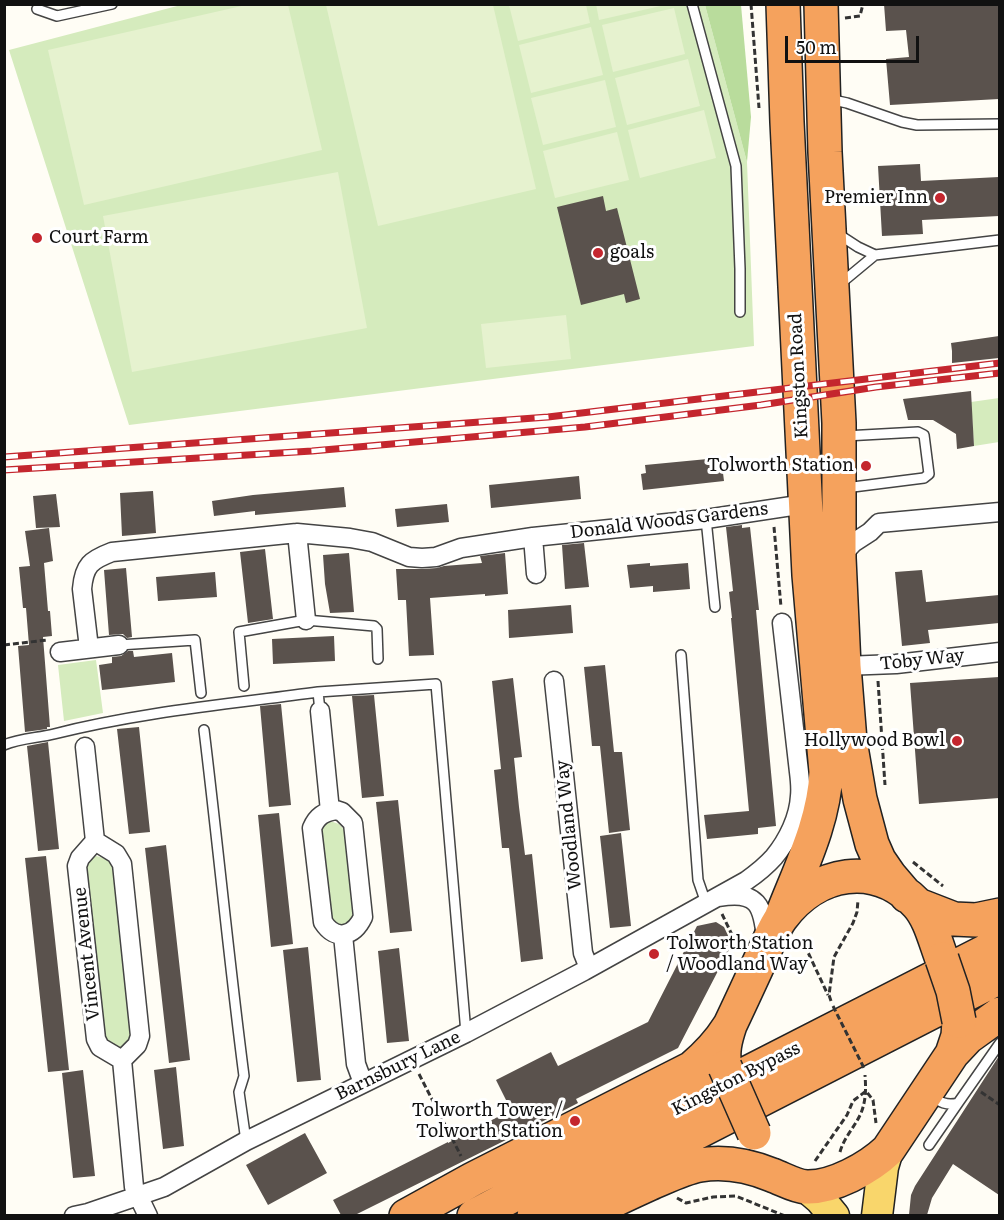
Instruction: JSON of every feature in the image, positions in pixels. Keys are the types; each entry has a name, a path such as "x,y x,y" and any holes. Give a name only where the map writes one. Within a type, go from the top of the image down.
{"highway":[{"name":"Kingston Road","path":"730,1025 770,940 811,841 820,814 825,786 826,761 805,504 783,4"},
{"name":"Kingston Road","path":"831,11 824,99 825,152 840,436 840,558 844,666 850,741 860,799 872,844 890,876 927,920 953,991 959,1021 958,1036 952,1054"},
{"path":"770,940 797,901 816,886 826,881 857,875 878,879 892,885 912,900 954,919 976,920 999,915"},
{"name":"Kingston Bypass","path":"474,1215 999,944"},
{"name":"Kingston Bypass","path":"534,1215 999,977"},
{"path":"730,1025 723,1056 725,1067 770,1165 823,1185 843,1179 878,1159 882,1137 926,1093 952,1054 968,1037 999,1014"},
{"path":"406,1215 692,1068 708,1055 730,1025"},
{"path":"592,1212 673,1174 701,1165 723,1164 801,1176"}],"main road":[{"path":"877,1215 882,1137"},
{"path":"801,1176 834,1215"}],"street":[{"name":"Donald Woods Gardens","path":"89,648 82,589 83,579 89,564 100,556 112,552 297,533 372,542 409,556 422,558 436,557 461,548 533,537 706,519 805,504"},
{"path":"840,558 853,543 879,523 999,512"},
{"path":"297,533 306,620"},
{"path":"533,537 536,574"},
{"name":"Barnsbury Lane","path":"74,1215 88,1213 164,1187 246,1141 466,1033 589,968 746,881 762,869 775,856 792,826 798,812 800,795 782,623"},
{"path":"60,652 118,645"},
{"name":"Toby Way","path":"844,666 896,664 999,651"},
{"name":"Woodland Way","path":"554,681 583,953 589,968"},
{"path":"320,711 330,811"},
{"path":"85,747 95,841 116,855 122,864 140,1036 137,1045 122,1060 134,1187 148,1215"},
{"path":"336,810 353,824 363,917 351,932 343,935 333,932 323,922 312,828 324,813 336,810"},
{"name":"Vincent Avenue","path":"95,841 80,858 77,866 96,1039 100,1047 122,1060"},
{"name":"Barnsbury Lane","path":"710,901 738,895 748,898 760,907 770,940"},
{"path":"343,935 356,1064 363,1083"}],"lane":[{"path":"37,9 57,16 112,4"},
{"path":"692,4 736,166 740,312"},
{"path":"824,99 847,103 917,125 999,124"},
{"path":"829,226 841,237 876,255"},
{"path":"832,292 849,275 876,255 999,240"},
{"path":"840,436 918,432 924,435 929,474 924,478 840,489"},
{"path":"706,519 715,607"},
{"path":"244,686 239,632 306,620 374,626 377,629 378,659"},
{"path":"118,645 195,640 201,693"},
{"path":"681,655 698,880 710,901"},
{"path":"4,745 91,724 173,711 318,692 436,684 466,1033"},
{"path":"318,692 320,711"},
{"path":"204,730 219,848 229,963 244,1077 239,1092 246,1141"},
{"path":"929,1145 999,1043"},
{"path":"926,1093 943,1104 958,1103"}],"path":[{"path":"831,11 860,16 863,4"},
{"path":"774,520 782,623"},
{"path":"877,664 885,791"},
{"path":"911,860 947,888"},
{"path":"828,995 834,957 853,923 857,912 858,893"},
{"path":"710,901 734,939 740,943 770,940 805,946 865,1070 866,1091 861,1113 844,1140 838,1161"},
{"path":"411,1059 473,1179"},
{"path":"971,1084 999,1105"},
{"path":"866,1091 873,1100 882,1137"},
{"path":"801,1176 847,1114 853,1101 866,1091"},
{"path":"676,1197 686,1203 713,1197 736,1197 784,1215"}],"green space":[{"path":"596,4 665,4 665,5 599,20"},
{"path":"181,5 705,5 747,162 754,346 129,425 9,50"},
{"path":"246,5 288,5 322,150 84,205 48,50"},
{"path":"326,5 493,5 536,189 378,226"},
{"path":"509,5 586,5 590,23 518,41"},
{"path":"705,5 741,5 751,117 747,162"},
{"path":"674,8 685,54 613,72 602,25"},
{"path":"591,27 603,75 531,93 519,45"},
{"path":"688,59 700,106 627,125 615,78"},
{"path":"605,80 616,127 543,145 531,98"},
{"path":"704,110 716,158 640,178 628,130"},
{"path":"617,132 629,180 555,198 543,151"},
{"path":"338,172 367,328 132,372 103,216"},
{"path":"566,315 571,359 486,368 481,324"},
{"path":"999,398 999,442 974,446 971,402"},
{"path":"96,660 103,713 64,721 58,665"},
{"path":"330,821 339,824 347,833 354,915 352,923 344,929 328,917 317,834 321,827"},
{"path":"96,856 107,860 116,869 132,1036 127,1047 117,1050 108,1045 102,1035 85,866 88,858"}],"building":[{"path":"884,4 999,4 999,99 890,105 886,59 909,57 906,30 886,31"},
{"name":"Premier Inn","path":"920,164 921,181 999,177 999,216 922,220 923,234 882,236 878,166"},
{"name":"goals","path":"603,196 606,211 617,208 640,299 626,303 624,294 581,305 557,207"},
{"path":"999,336 999,358 952,363 951,343"},
{"path":"971,391 974,446 957,449 956,434 933,420 908,420 903,399"},
{"path":"718,458 719,465 722,465 724,481 643,490 641,474 646,473 645,465"},
{"path":"579,476 581,499 491,508 489,485"},
{"path":"344,487 346,507 255,515 255,511 214,516 212,501"},
{"path":"153,491 156,533 122,536 120,493"},
{"path":"56,494 60,527 36,528 33,496"},
{"path":"447,504 449,522 397,527 395,509"},
{"path":"742,525 742,528 750,527 776,826 758,828 758,834 707,839 704,815 749,811 731,618 729,592 733,591 726,527"},
{"path":"49,528 53,561 44,563 52,636 43,637 50,727 25,732 18,646 29,645 19,567 30,566 25,531"},
{"path":"584,543 589,587 565,589 562,545"},
{"path":"265,549 273,619 248,623 240,552"},
{"path":"349,553 354,612 330,613 323,555"},
{"path":"505,553 508,594 430,598 434,655 409,656 406,600 398,600 396,569 423,569 482,563 480,556"},
{"path":"650,563 650,566 688,563 690,589 653,592 653,586 630,588 627,565"},
{"path":"126,568 132,637 127,638 123,634 109,635 104,570"},
{"path":"922,570 926,602 999,595 999,623 928,630 930,643 902,646 895,572"},
{"path":"215,572 217,597 158,601 156,577"},
{"path":"571,605 573,633 509,638 508,610"},
{"path":"334,636 335,661 273,664 272,639"},
{"path":"128,651 133,651 134,657 172,653 175,682 102,690 99,665 112,663 112,657 121,656"},
{"path":"605,665 614,752 622,752 630,830 609,833 600,746 592,746 584,667"},
{"name":"Hollywood Bowl","path":"999,677 999,798 919,804 910,683"},
{"path":"513,678 522,757 514,758 519,807 525,855 532,854 543,959 521,962 509,848 502,848 494,770 501,769 492,681"},
{"path":"374,695 384,796 362,798 352,696"},
{"path":"281,704 291,805 269,807 260,706"},
{"path":"139,727 150,832 129,834 117,729"},
{"path":"48,742 59,849 38,851 27,746"},
{"path":"398,800 412,931 390,933 376,802"},
{"path":"279,813 293,944 271,947 258,815"},
{"path":"621,833 631,926 610,928 600,836"},
{"path":"166,845 190,1060 169,1063 145,848"},
{"path":"46,856 69,1070 48,1072 25,858"},
{"path":"716,922 724,927 732,944 678,1048 576,1099 578,1103 522,1132 355,1215 341,1215 333,1200 511,1110 496,1080 551,1052 558,1066 648,1022 697,926"},
{"path":"308,947 321,1080 297,1082 283,950"},
{"path":"399,948 409,1041 387,1043 378,951"},
{"path":"999,1056 999,1195 953,1164 932,1198 927,1215 909,1215 911,1195 915,1186"},
{"path":"176,1067 184,1146 163,1149 154,1070"},
{"path":"83,1070 95,1176 73,1178 62,1073"},
{"path":"305,1133 327,1173 268,1205 246,1165"}],"railway":[{"path":"4,457 548,417 1000,363"},
{"path":"4,470 312,451 585,427 761,405 876,387 1000,373"}],"place":[{"name":"Premier Inn","path":"940,198"},
{"name":"Court Farm","path":"37,238"},
{"name":"goals","path":"598,253"},
{"name":"Tolworth Station","path":"866,466"},
{"name":"Hollywood Bowl","path":"957,741"},
{"name":"Tolworth Station / Woodland Way","path":"654,954"},
{"name":"Tolworth Tower / Tolworth Station","path":"575,1121"}]}
